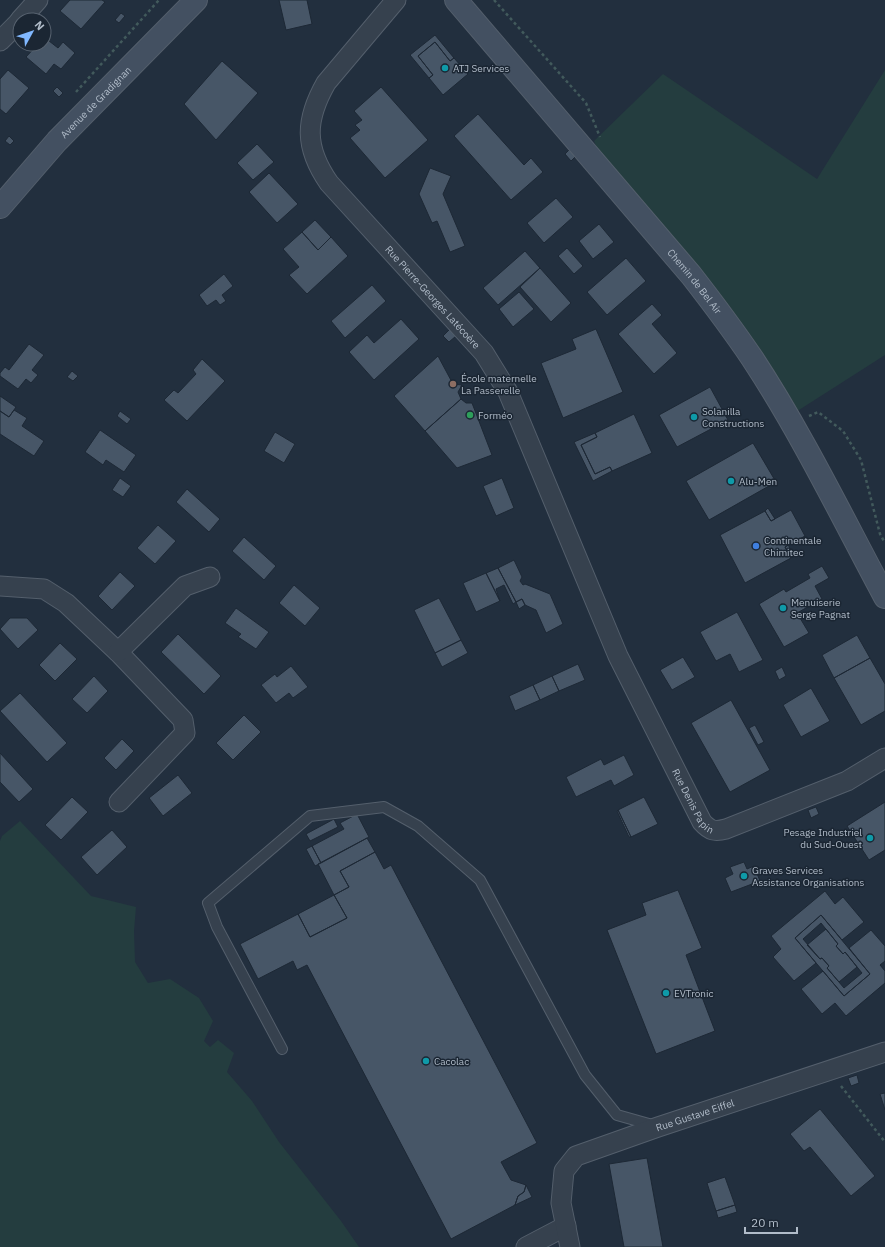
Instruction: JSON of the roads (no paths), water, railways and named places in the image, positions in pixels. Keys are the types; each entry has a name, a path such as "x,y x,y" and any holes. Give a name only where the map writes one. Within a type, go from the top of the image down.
{"street":[{"path":"27,12 38,0"},
{"name":"Avenue de Gradignan","path":"0,207 57,142 196,0"},
{"name":"Rue Pierre-Georges Latécoère","path":"396,0 326,83 318,97 310,121 313,156 329,183 479,348 497,372 508,392 604,622"},
{"name":"Chemin de Bel Air","path":"456,0 691,275 752,358 791,423 885,597"},
{"path":"0,41 12,28"},
{"path":"118,652 185,586 210,577"},
{"path":"0,586 44,589 66,603 118,652 184,720 185,733 119,802"},
{"name":"Rue Denis Papin","path":"604,622 618,656 702,822 708,828 716,832 847,781 885,758"},
{"name":"Rue Gustave Eiffel","path":"570,1247 561,1202 564,1171 576,1156 658,1127 885,1052"},
{"path":"526,1247 566,1226"}],"lane":[{"path":"282,1049 216,927 208,903 310,816 384,807 418,826 480,880 585,1075 617,1115 658,1127"}],"place":[{"name":"ATJ Services","path":"445,68"},
{"name":"École maternelle La Passerelle","path":"453,384"},
{"name":"Forméo","path":"470,415"},
{"name":"Solanilla Constructions","path":"694,417"},
{"name":"Alu-Men","path":"731,481"},
{"name":"Continentale Chimitec","path":"756,546"},
{"name":"Menuiserie Serge Pagnat","path":"783,608"},
{"name":"Pesage Industriel du Sud-Ouest","path":"870,838"},
{"name":"Graves Services Assistance Organisations","path":"744,876"},
{"name":"EVTronic","path":"666,993"},
{"name":"Cacolac","path":"426,1061"}]}
